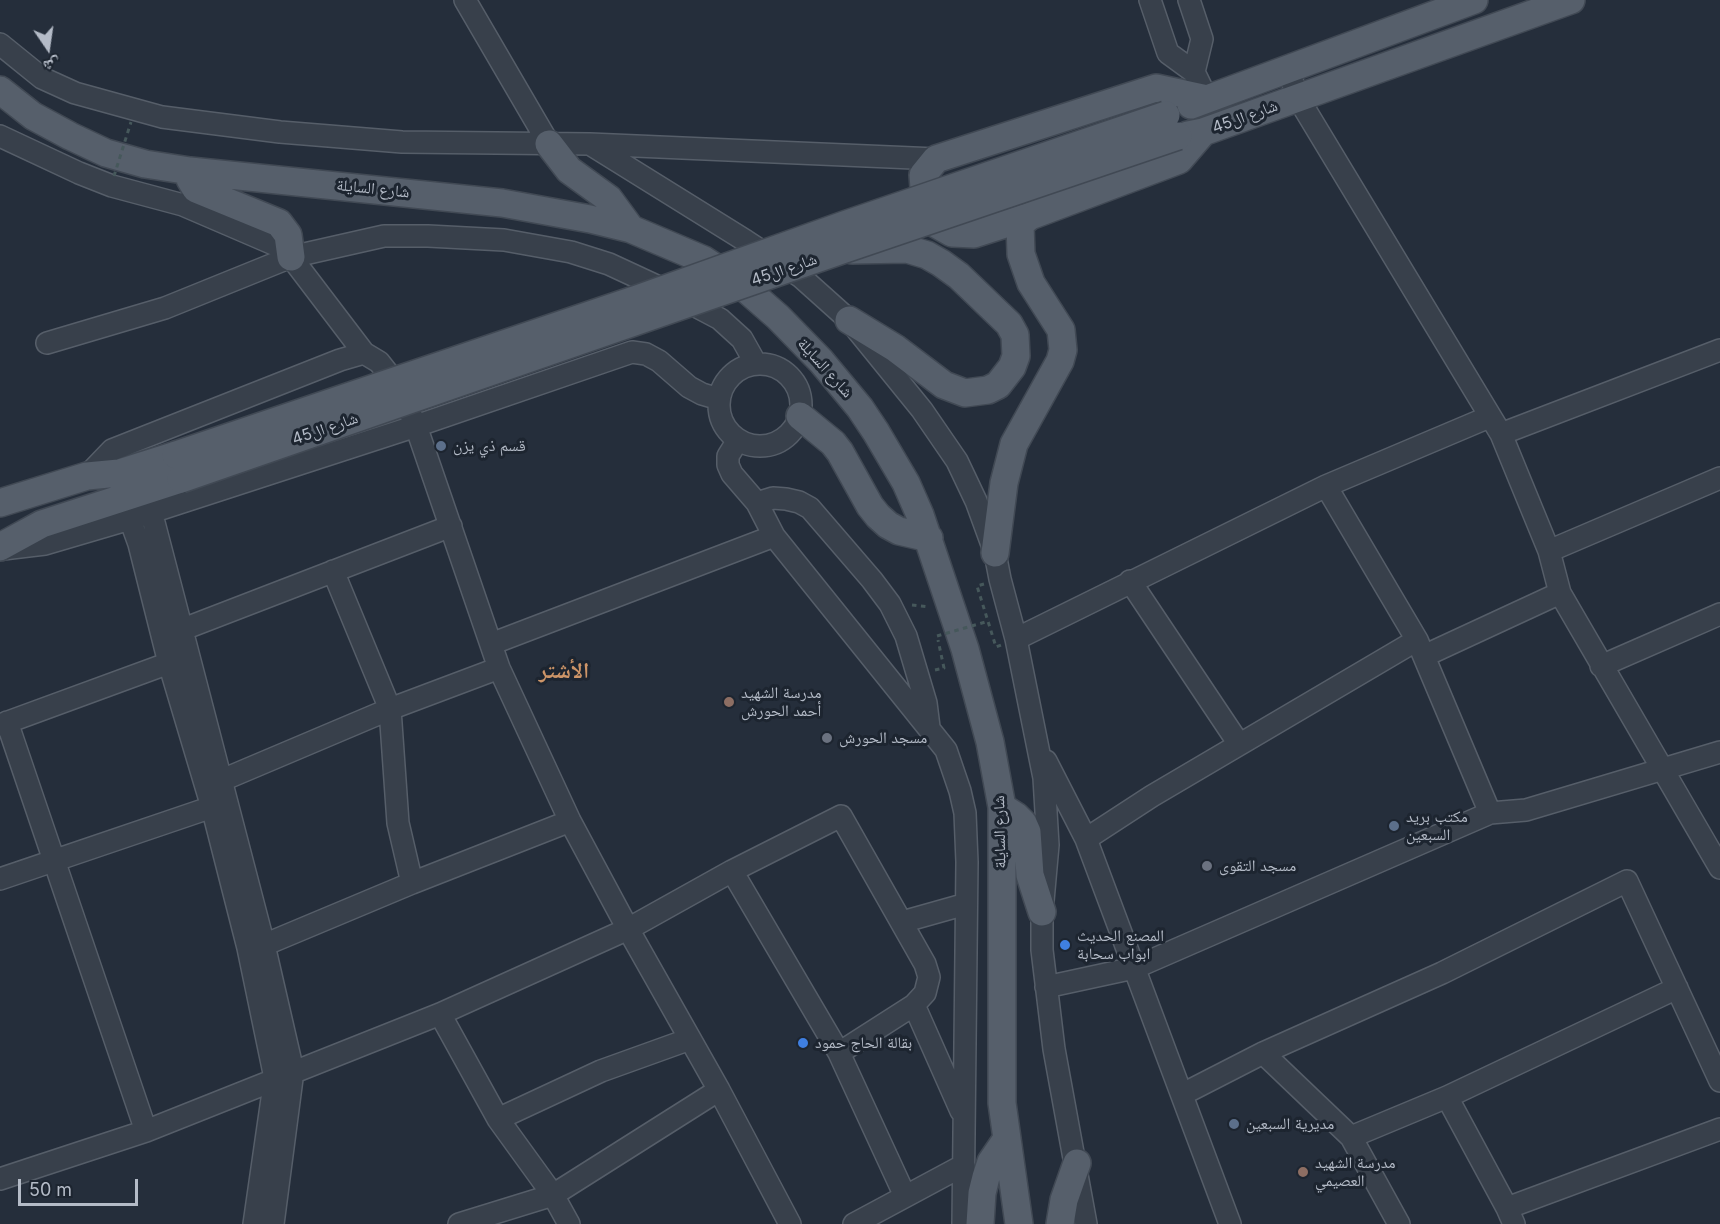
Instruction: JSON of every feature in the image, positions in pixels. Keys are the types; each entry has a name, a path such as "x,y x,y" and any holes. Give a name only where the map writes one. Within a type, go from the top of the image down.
{"main road":[{"name":"شارع ال45","path":"0,503 87,476 178,467 842,250 1182,128 1207,99 1474,0"},
{"name":"شارع ال45","path":"0,548 42,524 178,467 855,222 1182,128 1298,98 1571,0"},
{"path":"1182,128 1179,160 1030,216 974,234 952,233 936,224 925,201 923,175 936,159 1156,88 1207,99"},
{"name":"شارع السايلة","path":"0,90 33,116 106,153 145,164 190,171 502,203 631,229 704,260 738,282 778,317 821,361 860,408 890,455 910,493 929,538 990,741 1002,807 1001,1082 1006,1140 1019,1224"},
{"path":"549,144 569,170 609,199 631,229"},
{"path":"190,171 190,179 196,189 279,223 288,235 291,257"},
{"path":"995,553 1004,483 1014,444 1060,361 1063,350 1061,330 1057,320 1031,283 1021,254 1020,224 1030,216"},
{"path":"842,250 907,249 927,255 941,263 959,276 1010,324 1015,335 1016,357 1012,367 998,385 988,390 965,393 954,391 895,348 849,320"},
{"path":"800,416 833,442 878,516 899,531 929,538"},
{"path":"1002,807 1016,816 1028,832 1030,875 1042,912"},
{"path":"980,1224 982,1193 986,1178 991,1162 1006,1140"},
{"path":"1060,1224 1077,1163"}],"street":[{"path":"465,0 549,144"},
{"path":"1150,0 1168,53 1194,72 1207,99"},
{"path":"1189,0 1202,39 1194,72"},
{"path":"0,44 42,78 75,93 162,117 280,132 402,142 590,144 936,159"},
{"path":"1288,69 1298,98 1495,425 1549,551 1560,593 1600,666 1720,867"},
{"path":"0,136 112,186 183,205 262,238 291,257 364,353 379,362 398,386 416,426 499,668 570,821 719,1090 789,1224"},
{"path":"590,144 801,277 849,320 922,410 957,461 976,501 995,553 1016,639 1044,778 1048,845 1042,912 1042,950 1054,1049 1077,1163 1086,1224"},
{"path":"47,343 165,308 291,257 384,236 504,240 571,252 609,264 720,319 742,339 756,364"},
{"path":"1016,639 1326,486 1495,425 1720,350"},
{"path":"0,548 45,544 130,519 416,426 632,352 646,354 659,361 689,387 719,399"},
{"path":"87,476 112,450 340,360 364,353"},
{"path":"756,364 768,365 788,375 800,394 801,405 800,416 795,428 775,444 762,447 738,440 722,422 719,411 722,388 728,379 746,367 756,364"},
{"path":"738,440 728,456 728,465 732,474 757,503 774,536 929,727 946,750 954,773 965,813 963,1224"},
{"path":"1549,551 1720,477"},
{"path":"1326,486 1420,648 1490,813"},
{"path":"757,503 773,498 786,499 810,508 872,580 890,604 906,636 926,703 929,727"},
{"path":"151,511 264,945 284,1074 273,1224"},
{"path":"130,519 139,544 169,663 212,807 248,948 284,1074 254,1224"},
{"path":"181,630 451,526"},
{"path":"491,644 774,536"},
{"path":"333,571 390,710 398,823 412,883"},
{"path":"1130,581 1239,744"},
{"path":"1086,839 1239,744 1420,648 1560,593"},
{"path":"1600,666 1720,614"},
{"path":"146,1131 54,860 4,724 169,663"},
{"path":"220,781 390,710 499,668"},
{"path":"1038,745 1086,839 1230,1224"},
{"path":"1046,987 1134,968 1490,813 1526,810 1720,752"},
{"path":"0,879 212,807"},
{"path":"0,1179 146,1131 284,1074 440,1014 628,929 732,871 840,816 902,922 925,964 929,977 925,993 914,1005 839,1053"},
{"path":"264,945 412,883 570,821"},
{"path":"732,871 839,1053 905,1196"},
{"path":"1183,1095 1263,1053 1442,973 1627,881 1720,1082"},
{"path":"902,922 966,904"},
{"path":"1351,1137 1448,1097 1677,988"},
{"path":"914,1005 965,1119"},
{"path":"440,1014 498,1119 553,1195 569,1224"},
{"path":"498,1119 601,1071 690,1039"},
{"path":"1263,1053 1351,1137 1399,1224"},
{"path":"459,1224 553,1195 719,1090"},
{"path":"1448,1097 1510,1216 1720,1129"},
{"path":"854,1224 964,1165"}],"path":[{"path":"114,176 130,122"},
{"path":"977,585 996,647"},
{"path":"937,636 989,621"}],"place":[{"name":"قسم ذي يزن","path":"441,446"},
{"name":"مدرسة الشهيد أحمد الحورش","path":"729,702"},
{"name":"مسجد الحورش","path":"827,738"},
{"name":"مكتب بريد السبعين","path":"1394,826"},
{"name":"مسجد التقوى","path":"1207,866"},
{"name":"المصنع الحديث ابواب سحابة","path":"1065,945"},
{"name":"بقالة الحاج حمود","path":"803,1043"},
{"name":"مديرية السبعين","path":"1234,1124"},
{"name":"مدرسة الشهيد العصيمي","path":"1303,1172"}],"district":[{"name":"الأشتر","path":"564,671"}]}
